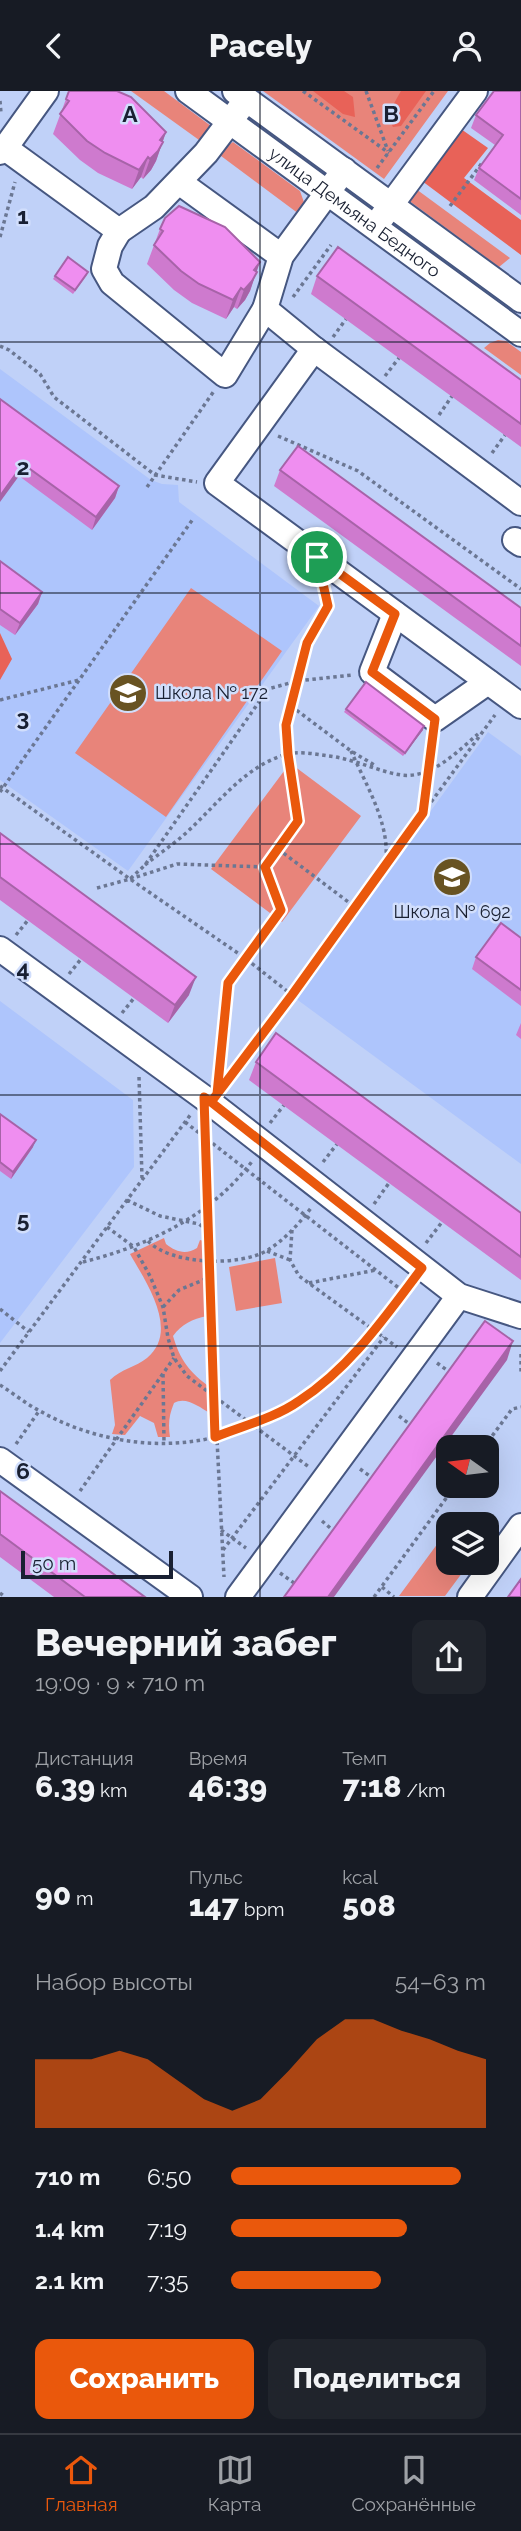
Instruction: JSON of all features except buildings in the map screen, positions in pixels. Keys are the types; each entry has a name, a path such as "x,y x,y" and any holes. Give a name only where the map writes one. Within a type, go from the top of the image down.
{"street":[{"path":"46,91 9,153 118,231"},
{"name":"улица Демьяна Бедного","path":"188,91 521,334"},
{"path":"375,227 475,91"},
{"path":"241,95 230,121 206,153 154,207 118,231 110,246 104,269 112,283 225,375 271,314 281,256 344,170"},
{"name":"улица Демьяна Бедного","path":"241,95 391,204 510,279 521,300"},
{"path":"179,181 281,256"},
{"path":"484,307 510,279"},
{"path":"271,314 521,503"},
{"path":"314,349 217,483 515,701"},
{"path":"395,614 372,672 435,719 488,682"},
{"path":"0,949 204,1097 459,1296 521,1316"},
{"path":"231,1591 325,1478 459,1296"},
{"path":"1,1461 190,1597"},
{"path":"470,1597 521,1526"}],"path":[{"path":"303,91 388,153"},
{"path":"366,91 388,153"},
{"path":"372,174 434,91"},
{"path":"0,237 9,153"},
{"path":"450,206 482,163"},
{"path":"271,314 331,245"},
{"path":"0,346 40,374 54,397 155,475 217,483"},
{"path":"147,487 225,375"},
{"path":"258,427 358,471 521,589"},
{"path":"193,520 1,789 245,958 292,995"},
{"path":"265,867 298,821 286,725 307,643 328,606 317,557"},
{"path":"145,865 268,689 297,681 372,672"},
{"path":"0,700 79,680"},
{"path":"130,879 180,839 227,793 262,765 288,754 307,753 355,761 402,775 427,771 450,758 515,701"},
{"path":"291,706 351,751 381,769"},
{"path":"423,813 435,719"},
{"path":"265,867 281,910 228,983 217,1094 485,728"},
{"path":"351,751 370,793 384,834 388,848 384,866"},
{"path":"278,849 355,907"},
{"path":"97,888 177,864 265,867"},
{"path":"138,1049 142,1180"},
{"path":"0,1371 204,1097"},
{"path":"204,1097 215,1437 222,1552 231,1591"},
{"path":"185,1122 404,1292"},
{"path":"80,1262 134,1247 182,1222 219,1196 246,1169 264,1145"},
{"path":"148,1241 156,1249 179,1258 208,1263 254,1256 267,1251 292,1230 324,1192"},
{"path":"127,1200 160,1216 199,1224 207,1230"},
{"path":"107,1227 134,1247 150,1276 163,1307 167,1338 174,1358 187,1376 325,1478"},
{"path":"289,1260 292,1230"},
{"path":"267,1251 289,1260 299,1276 413,1358"},
{"path":"0,1385 39,1411 67,1425 115,1439 194,1442 215,1437 298,1403 337,1373 375,1331 422,1268"},
{"path":"309,1283 376,1270"},
{"path":"163,1307 179,1290 208,1278"},
{"path":"0,1309 29,1332"},
{"path":"222,1552 384,1337"},
{"path":"521,1354 521,1372"},
{"path":"68,1509 174,1358"},
{"path":"163,1373 164,1442"},
{"path":"493,1435 512,1409 521,1407"},
{"path":"1,1461 39,1411"},
{"path":"374,1597 446,1498"},
{"path":"381,1587 394,1597"},
{"path":"0,1593 5,1597"}],"shaded area":[{"path":"131,91 164,91 211,126 206,145"},
{"path":"263,91 448,91 384,179"},
{"path":"313,91 344,91 353,97 355,117 343,114"},
{"path":"401,91 426,91 401,126 393,127 390,113"},
{"path":"461,129 488,148 464,178 521,220 521,255 422,181"},
{"path":"233,142 300,191 306,208 303,217 217,153"},
{"path":"416,189 510,258 499,267 408,200"},
{"path":"498,340 506,341 521,352 521,375 484,348"},
{"name":"Школа № 172","path":"0,369 151,480 178,485 179,502 319,606 128,871 0,780"},
{"path":"191,588 282,651 166,817 75,753"},
{"path":"0,633 12,659 0,680"},
{"name":"Школа № 692","path":"488,732 521,756 521,1164 295,998"},
{"path":"290,763 361,816 282,922 211,869"},
{"path":"0,1001 133,1100 134,1167 0,1343"},
{"path":"164,1238 170,1247 185,1252 197,1248 200,1240 204,1241 207,1316 188,1323 173,1336 187,1365 210,1387 210,1413 192,1403 179,1401 174,1403 170,1416 170,1437 158,1437 154,1423 140,1416 125,1435 112,1434 115,1425 110,1380 147,1358 156,1347 161,1334 157,1306 130,1254"},
{"path":"275,1258 282,1303 236,1311 229,1267"},
{"path":"436,1546 436,1575 461,1575 445,1596 399,1596"}],"place":[{"name":"Школа № 172","path":"128,693"},
{"name":"Школа № 692","path":"452,877"}],"route":[{"path":"317,557 328,606 307,643 286,725 298,821 265,867 281,910 228,983 217,1094 211,1102 204,1097 215,1437 298,1403 337,1373 372,1335 422,1268 211,1102 292,995 423,813 435,719 372,672 395,614 317,557"}]}
